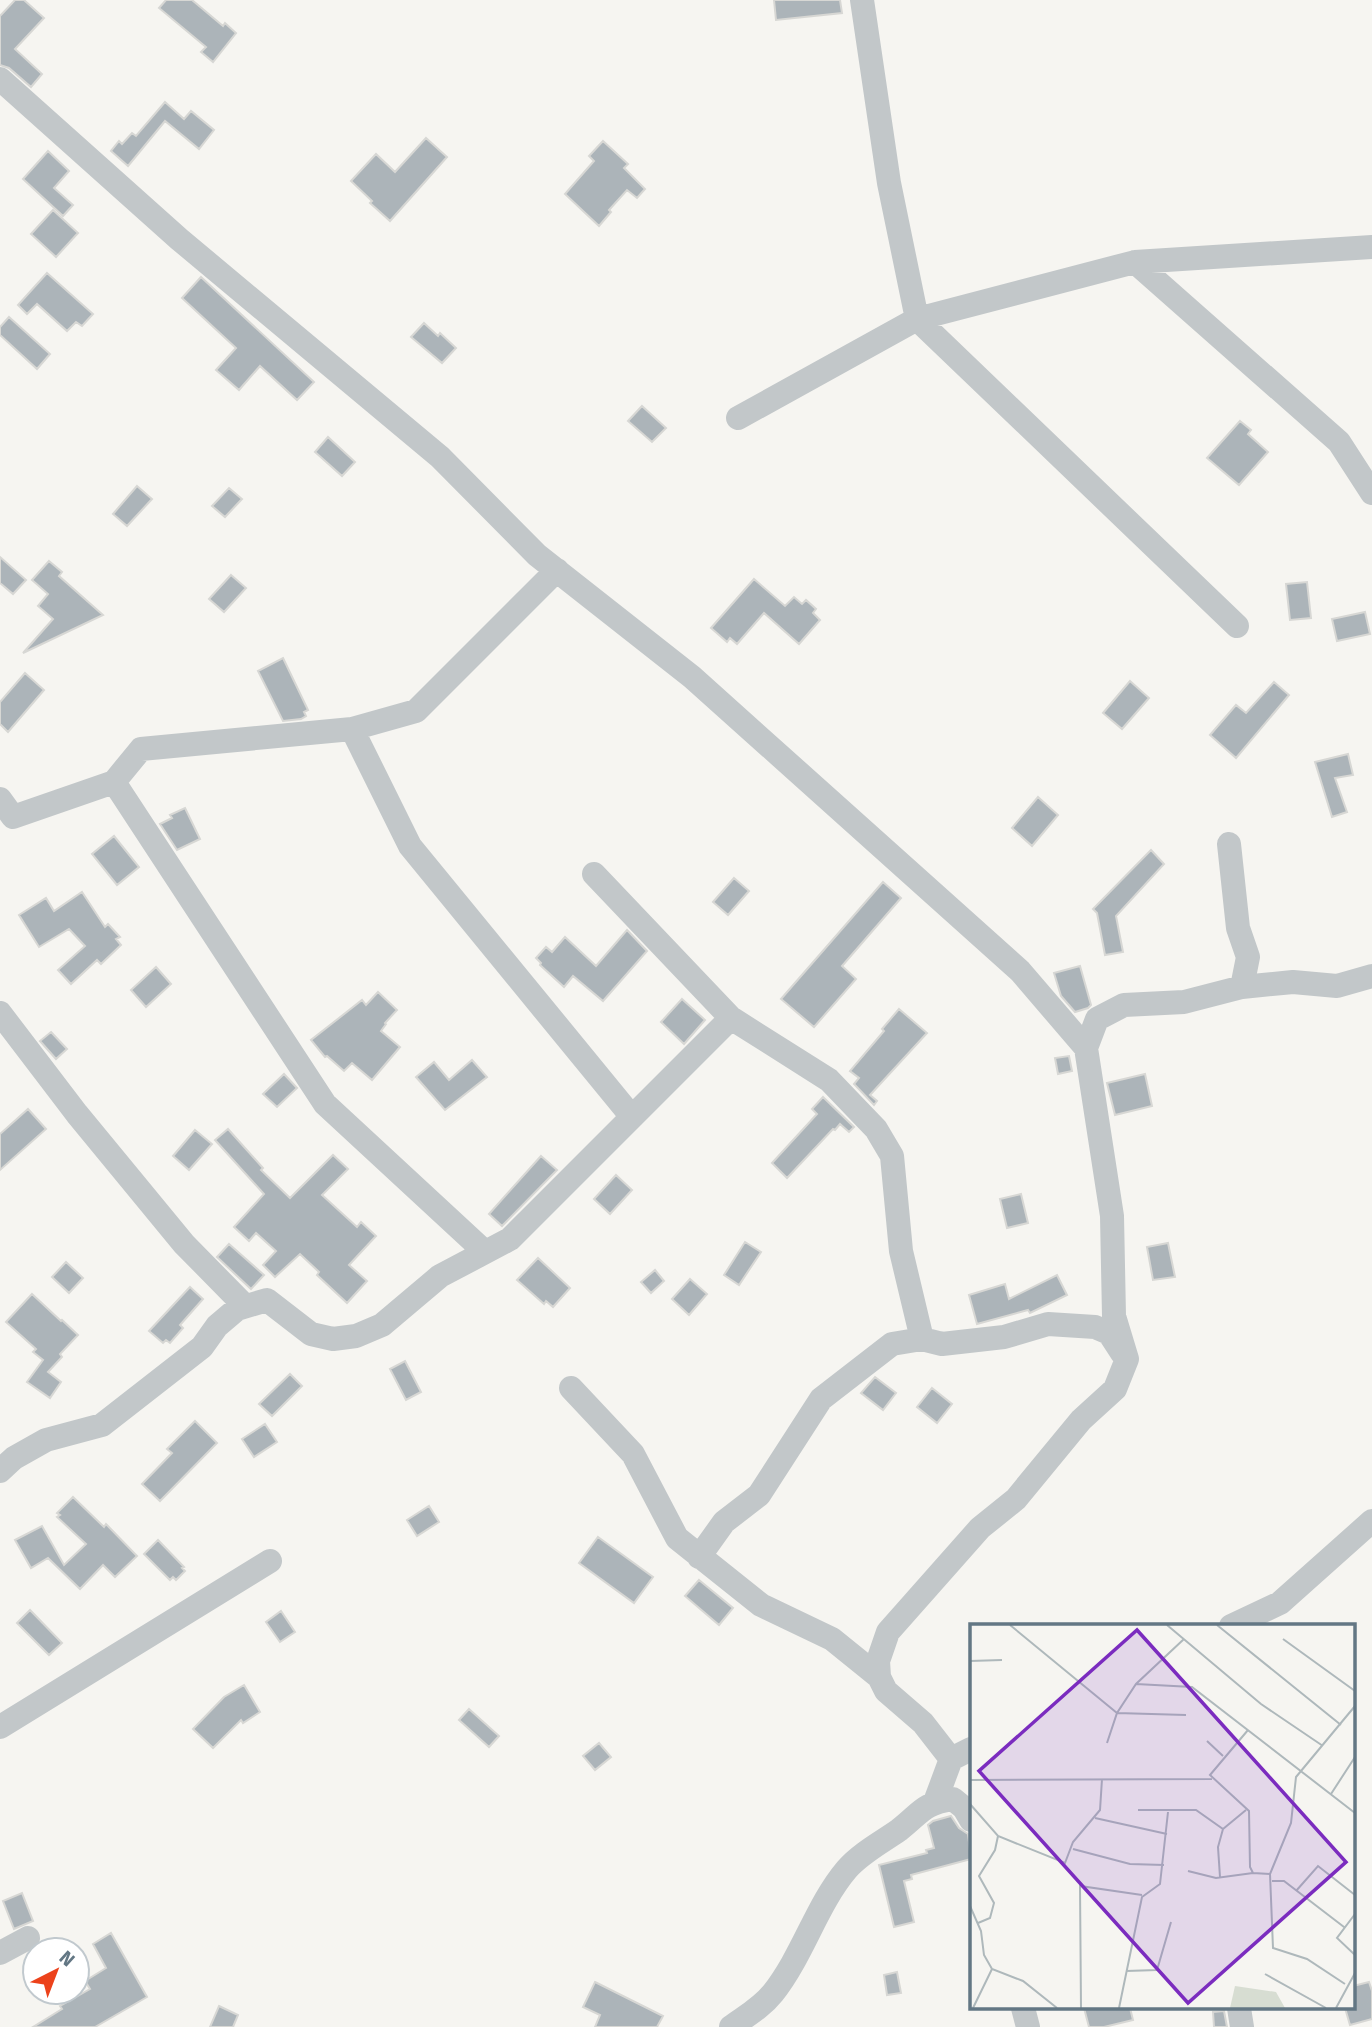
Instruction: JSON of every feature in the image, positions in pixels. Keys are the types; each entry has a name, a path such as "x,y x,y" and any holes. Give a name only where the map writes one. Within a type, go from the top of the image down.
{"street":[{"path":"862,0 889,183 917,319 1237,626"},
{"path":"0,79 179,239 440,457 537,555 692,677 1020,971 1086,1048"},
{"path":"738,418 917,319 1135,262 1372,247"},
{"path":"1135,262 1339,442 1372,493"},
{"path":"0,800 13,817 114,782 141,749 352,729 416,711 557,570"},
{"path":"352,729 410,846 632,1117"},
{"path":"114,782 325,1104 485,1252"},
{"path":"1229,844 1238,928 1248,957 1242,987"},
{"path":"594,874 731,1018 829,1080 876,1129 892,1156 901,1251 922,1339"},
{"path":"934,1802 961,1754 886,1691 879,1677 878,1661 888,1632 980,1528 1016,1499 1081,1420 1115,1389 1127,1359 1114,1316 1112,1216 1086,1048 1097,1020 1124,1005 1184,1002 1242,987 1293,982 1337,986 1372,976"},
{"path":"0,1013 77,1114 184,1244 245,1306"},
{"path":"0,1471 15,1458 46,1440 102,1425 201,1347 217,1325 237,1309 267,1300 311,1334 333,1339 356,1336 382,1325 439,1276 510,1239 731,1018"},
{"path":"699,1557 724,1522 759,1495 821,1399 892,1344 922,1339 942,1344 1004,1337 1048,1324 1095,1327 1109,1333 1127,1359"},
{"path":"571,1388 633,1454 677,1538 761,1605 832,1639 879,1677"},
{"path":"1235,1624 1280,1603 1372,1521"},
{"path":"0,1727 270,1561"},
{"path":"731,2027 760,2007 773,1993 792,1965 830,1894 848,1868 872,1847 934,1802 953,1798 970,1818"},
{"path":"0,1953 21,1942"},
{"path":"1024,2010 1028,2027"}],"building":[{"path":"15,0 24,0 44,18 15,49 42,74 31,87 9,68 0,65 0,16"},
{"path":"166,0 192,0 223,26 225,23 236,33 213,62 201,52 206,47 159,8"},
{"path":"774,0 840,0 842,13 776,20"},
{"path":"165,102 184,119 191,111 214,130 199,149 165,121 128,166 111,151 119,141 122,144 132,133 136,136"},
{"path":"426,138 447,157 390,221 351,181 376,154 395,172"},
{"path":"603,141 628,164 624,168 645,189 637,198 627,190 599,226 565,194 594,161 589,156"},
{"path":"48,151 69,171 54,188 73,205 63,216 23,179"},
{"path":"53,210 78,233 56,257 31,234"},
{"path":"47,273 93,314 82,326 76,322 67,331 37,304 27,314 18,305"},
{"path":"201,277 314,382 297,400 260,366 239,390 216,370 236,348 182,298"},
{"path":"9,317 50,354 37,369 0,335 0,327"},
{"path":"424,323 456,348 442,363 411,337"},
{"path":"642,406 666,428 652,442 628,421"},
{"path":"1240,421 1251,430 1248,434 1268,452 1239,485 1207,458"},
{"path":"328,437 355,462 342,476 315,452"},
{"path":"137,486 152,499 127,526 113,514"},
{"path":"229,488 242,499 225,517 212,506"},
{"path":"0,557 26,580 13,594 0,583"},
{"path":"49,561 62,572 59,576 103,615 23,653 53,619 38,606 48,594 32,580"},
{"path":"231,575 246,588 224,612 209,599"},
{"path":"754,579 785,606 794,597 802,604 806,600 816,609 813,613 820,620 799,644 764,613 737,644 730,638 727,642 711,628"},
{"path":"1307,582 1311,618 1290,620 1286,584"},
{"path":"1365,612 1370,634 1337,641 1332,619"},
{"path":"283,658 308,710 304,712 306,716 301,719 283,721 258,671"},
{"path":"25,673 44,690 8,732 0,724 0,702"},
{"path":"1130,681 1149,698 1122,729 1103,713"},
{"path":"1274,682 1289,695 1236,758 1210,735 1236,705 1246,713"},
{"path":"1348,754 1353,775 1335,778 1347,812 1332,817 1315,762"},
{"path":"1038,797 1058,815 1032,846 1012,828"},
{"path":"185,808 200,839 177,850 160,824 172,818 170,815"},
{"path":"114,836 139,867 117,885 92,854"},
{"path":"1151,850 1164,864 1116,916 1123,952 1105,955 1097,913 1093,909"},
{"path":"734,878 749,891 728,915 713,902"},
{"path":"883,882 901,898 842,966 856,979 814,1027 781,999"},
{"path":"82,892 105,927 108,924 120,937 116,939 121,945 101,964 97,960 71,984 58,970 85,946 69,929 39,947 19,915 46,898 54,911"},
{"path":"627,930 647,951 603,1001 573,976 564,987 536,958 546,947 552,952 565,937 596,966"},
{"path":"1080,966 1091,1005 1075,1012 1061,996 1054,973"},
{"path":"156,967 171,984 146,1007 131,990"},
{"path":"378,992 397,1010 381,1031 400,1047 372,1080 352,1063 344,1071 325,1057 311,1040 362,1000 366,1005"},
{"path":"682,999 705,1020 684,1044 661,1022"},
{"path":"899,1009 927,1033 870,1095 877,1101 874,1105 854,1084 859,1078 850,1071"},
{"path":"51,1032 67,1049 56,1059 40,1041"},
{"path":"1069,1056 1072,1071 1058,1074 1055,1058"},
{"path":"472,1060 487,1077 445,1110 416,1077 434,1062 449,1080"},
{"path":"284,1074 297,1088 277,1107 263,1094"},
{"path":"1145,1074 1152,1106 1115,1115 1107,1083"},
{"path":"823,1097 854,1127 849,1132 840,1124 833,1129 787,1178 772,1163 817,1114 812,1109"},
{"path":"28,1109 46,1129 0,1170 0,1134"},
{"path":"228,1129 263,1168 261,1170 290,1198 333,1155 348,1169 322,1195 357,1227 361,1222 376,1236 349,1265 367,1281 347,1303 317,1275 319,1272 300,1254 275,1277 263,1265 276,1251 256,1233 249,1241 234,1227 264,1194 215,1140"},
{"path":"195,1130 212,1144 189,1170 173,1156"},
{"path":"541,1156 557,1170 502,1226 489,1214"},
{"path":"616,1175 632,1190 610,1214 594,1199"},
{"path":"1021,1194 1028,1223 1007,1228 1000,1199"},
{"path":"745,1242 761,1252 739,1285 724,1275"},
{"path":"1168,1243 1175,1277 1153,1280 1147,1247"},
{"path":"229,1244 264,1275 251,1289 217,1257"},
{"path":"538,1258 570,1288 553,1307 546,1301 544,1304 517,1280"},
{"path":"66,1262 83,1278 69,1293 52,1277"},
{"path":"655,1270 664,1281 651,1293 641,1282"},
{"path":"1057,1275 1067,1295 1030,1313 1028,1310 977,1324 969,1295 1005,1284 1009,1299"},
{"path":"690,1279 707,1294 689,1315 672,1299"},
{"path":"190,1287 203,1299 180,1325 183,1328 170,1343 166,1340 163,1343 149,1331"},
{"path":"32,1294 78,1335 48,1372 61,1382 50,1398 27,1382 43,1360 33,1352 36,1349 6,1322"},
{"path":"405,1361 421,1392 406,1400 390,1369"},
{"path":"290,1374 302,1386 272,1416 259,1404"},
{"path":"875,1377 896,1393 883,1410 861,1393"},
{"path":"932,1388 952,1404 937,1423 917,1407"},
{"path":"195,1421 217,1443 160,1501 142,1484 172,1453 167,1449"},
{"path":"265,1424 277,1442 254,1457 242,1439"},
{"path":"73,1497 104,1527 106,1524 137,1556 115,1577 103,1565 80,1589 48,1558 31,1568 15,1540 42,1526 64,1565 86,1544 57,1517 60,1515 57,1513"},
{"path":"429,1506 439,1522 417,1536 407,1520"},
{"path":"598,1537 653,1577 634,1603 579,1563"},
{"path":"158,1540 184,1567 182,1568 185,1571 176,1580 173,1577 170,1580 144,1554"},
{"path":"699,1580 733,1608 719,1625 685,1596"},
{"path":"30,1610 62,1643 49,1655 17,1623"},
{"path":"281,1611 295,1632 280,1642 266,1622"},
{"path":"244,1685 260,1712 243,1723 241,1720 213,1748 193,1729 224,1697"},
{"path":"469,1709 499,1736 489,1747 459,1720"},
{"path":"599,1743 611,1757 595,1770 583,1756"},
{"path":"951,1816 959,1828 968,1834 970,1859 911,1875 912,1879 904,1881 914,1922 894,1927 879,1865 927,1853 926,1850 934,1848 928,1825"},
{"path":"22,1893 33,1921 14,1929 3,1901"},
{"path":"111,1933 147,1997 95,2027 33,2027 62,2009 60,2006 91,2006 91,1977 106,1968 93,1944"},
{"path":"897,1972 901,1993 887,1995 884,1975"},
{"path":"595,1982 663,2016 657,2027 595,2027 600,2015 583,2007"},
{"path":"1369,1982 1372,1991 1372,2019 1350,2025 1346,2010 1354,2010 1354,1986"},
{"path":"219,2006 238,2015 233,2027 210,2027"},
{"path":"1085,2010 1130,2010 1133,2020 1104,2027 1089,2027"},
{"path":"1224,2011 1227,2027 1214,2027 1213,2012"}]}
